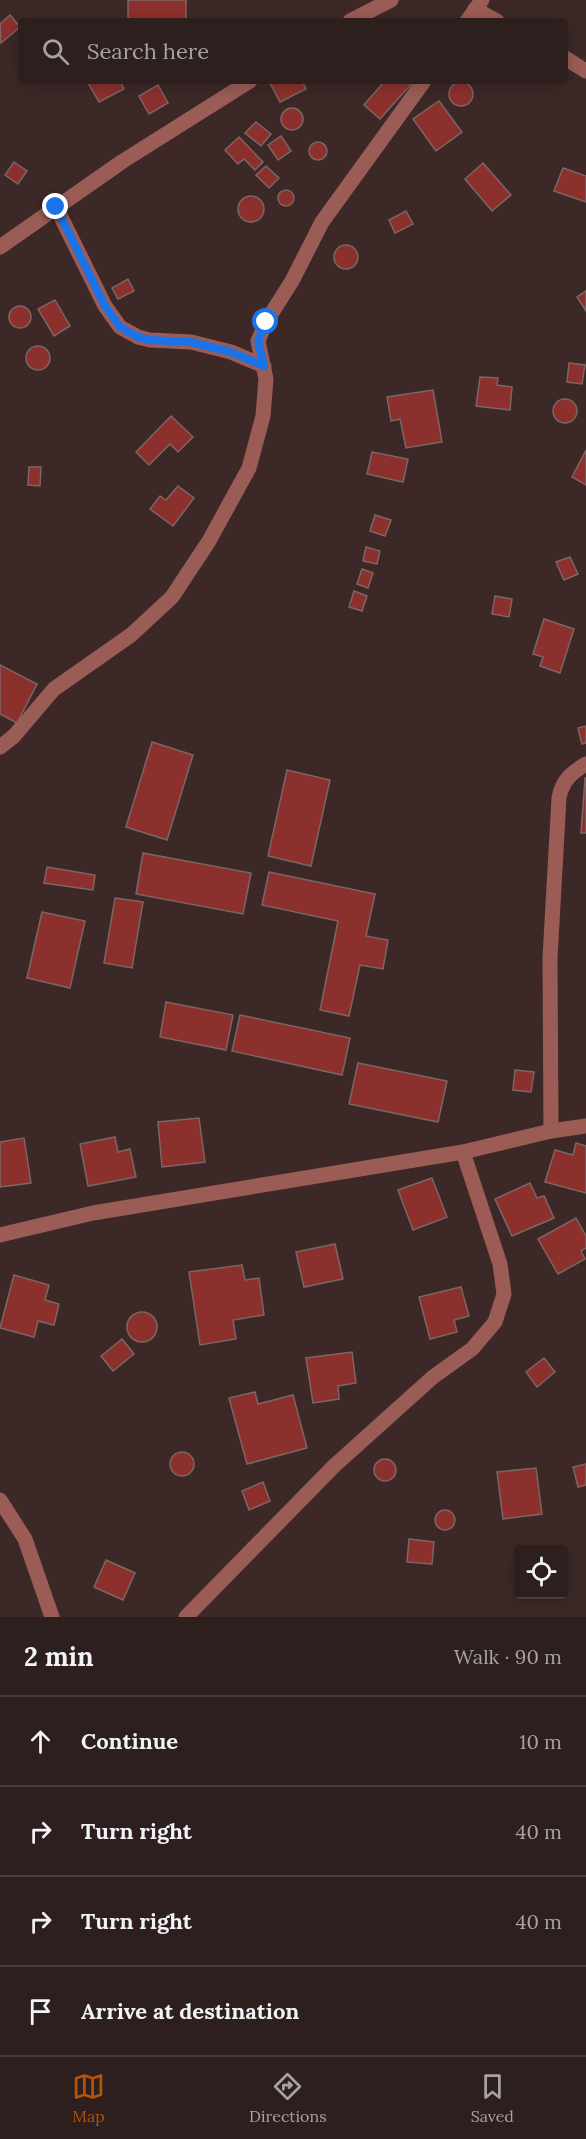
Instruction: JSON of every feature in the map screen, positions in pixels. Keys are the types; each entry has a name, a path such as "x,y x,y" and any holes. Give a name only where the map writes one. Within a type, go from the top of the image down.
{"street":[{"path":"356,18 391,0"},
{"path":"475,10 490,18"},
{"path":"568,60 586,71"},
{"path":"0,247 123,161 245,84"},
{"path":"0,747 14,736 54,689 131,635 171,597 209,541 249,468 263,416 266,379 258,341 266,322 292,281 322,222 422,84"},
{"path":"56,207 105,306 120,327 138,337 150,340 191,342 231,352 264,366"},
{"path":"551,1131 550,958 559,798 565,780 573,771 586,764"},
{"path":"0,1235 93,1213 463,1152 551,1131 586,1126"},
{"path":"186,1617 334,1466 433,1377 472,1349 495,1322 504,1294 500,1264 463,1152"},
{"path":"0,1500 26,1539 52,1617"}],"building":[{"path":"128,0 186,0 186,18 128,18"},
{"path":"10,15 18,25 18,29 1,43 0,24"},
{"path":"89,84 122,84 124,89 99,102"},
{"path":"271,84 304,84 306,89 280,102"},
{"path":"382,84 411,84 380,119 364,105"},
{"path":"456,84 466,84 472,90 472,98 465,105 457,105 450,98 450,90"},
{"path":"158,85 168,103 149,114 139,96"},
{"path":"439,101 462,132 436,151 413,119"},
{"path":"292,108 300,111 303,119 300,127 292,130 284,127 281,119 284,111"},
{"path":"256,122 271,134 261,146 245,133"},
{"path":"281,136 291,151 278,160 268,145"},
{"path":"239,137 263,162 255,170 244,159 238,164 225,150"},
{"path":"318,142 324,145 327,151 324,157 318,160 312,157 309,151 312,145"},
{"path":"14,162 27,171 18,184 5,175"},
{"path":"483,163 511,195 492,211 465,179"},
{"path":"266,166 279,178 269,188 256,175"},
{"path":"563,168 586,176 586,202 554,191"},
{"path":"286,190 292,192 294,198 292,204 286,206 280,204 278,198 280,192"},
{"path":"251,196 260,200 264,209 260,218 251,222 242,218 238,209 242,200"},
{"path":"406,211 413,224 395,233 389,220"},
{"path":"346,245 355,248 358,257 355,266 346,269 337,266 334,257 337,248"},
{"path":"128,279 134,291 118,299 112,288"},
{"path":"586,291 586,311 577,297"},
{"path":"55,300 70,326 54,336 38,309"},
{"path":"20,306 28,309 31,317 28,325 20,328 12,325 9,317 12,309"},
{"path":"38,346 43,347 49,353 49,363 43,369 38,370 33,369 27,363 26,358 27,353 33,347"},
{"path":"569,363 585,365 582,384 567,382"},
{"path":"480,377 498,378 497,385 512,387 510,410 476,406"},
{"path":"433,390 442,442 406,448 400,419 391,421 387,397"},
{"path":"565,399 570,400 576,406 576,416 570,422 565,423 560,422 554,416 553,411 554,406 560,400"},
{"path":"171,416 193,437 178,452 170,444 149,465 136,452"},
{"path":"586,450 586,485 572,477"},
{"path":"372,452 408,459 403,482 367,474"},
{"path":"29,467 41,467 40,486 28,485"},
{"path":"178,486 194,498 173,526 150,509 160,496 166,500"},
{"path":"375,515 391,520 385,536 370,531"},
{"path":"366,547 380,551 377,564 363,561"},
{"path":"570,557 578,574 564,580 556,562"},
{"path":"362,569 373,573 368,588 357,584"},
{"path":"354,591 367,596 362,611 349,607"},
{"path":"495,596 512,599 509,617 492,614"},
{"path":"544,619 574,629 560,673 540,666 543,657 533,654"},
{"path":"0,665 37,684 17,723 0,714"},
{"path":"586,726 586,743 582,744 578,728"},
{"path":"152,742 193,755 167,840 126,827"},
{"path":"287,770 330,780 311,866 268,856"},
{"path":"585,778 586,833 581,833"},
{"path":"143,853 251,873 243,914 136,894"},
{"path":"47,867 95,875 93,890 44,883"},
{"path":"269,872 375,894 366,936 388,940 383,969 360,965 349,1016 320,1010 338,921 262,905"},
{"path":"115,898 143,902 132,968 104,963"},
{"path":"42,912 85,921 70,988 27,978"},
{"path":"166,1002 233,1015 226,1050 160,1037"},
{"path":"240,1015 350,1038 342,1075 232,1051"},
{"path":"358,1063 447,1081 438,1122 349,1104"},
{"path":"515,1070 534,1072 531,1092 513,1090"},
{"path":"199,1118 205,1162 162,1167 158,1122"},
{"path":"115,1137 118,1152 130,1149 136,1177 88,1186 80,1144"},
{"path":"24,1138 31,1183 0,1187 0,1142"},
{"path":"576,1143 586,1146 586,1193 545,1182 555,1150 573,1155"},
{"path":"432,1178 447,1217 413,1230 398,1190"},
{"path":"530,1183 537,1198 544,1196 554,1218 512,1236 495,1199"},
{"path":"576,1218 586,1236 586,1248 581,1251 585,1259 558,1274 538,1239"},
{"path":"335,1244 343,1279 304,1287 296,1252"},
{"path":"242,1265 245,1280 259,1278 264,1315 233,1320 236,1339 200,1345 189,1272"},
{"path":"14,1275 49,1285 45,1300 59,1304 54,1325 38,1321 34,1337 0,1328"},
{"path":"461,1287 469,1316 454,1320 457,1332 430,1339 419,1297"},
{"path":"142,1312 148,1313 156,1321 156,1333 148,1341 142,1342 136,1341 128,1333 127,1327 128,1321 136,1313"},
{"path":"122,1339 134,1354 113,1371 101,1356"},
{"path":"352,1352 356,1383 338,1386 339,1399 313,1403 306,1358"},
{"path":"544,1358 555,1372 537,1387 526,1372"},
{"path":"255,1392 258,1404 293,1395 307,1448 247,1464 229,1398"},
{"path":"182,1452 187,1453 193,1459 193,1469 187,1475 182,1476 177,1475 171,1469 170,1464 171,1459 177,1453"},
{"path":"381,1459 389,1459 396,1466 396,1474 389,1481 381,1481 374,1474 374,1466"},
{"path":"586,1464 586,1485 578,1487 573,1467"},
{"path":"536,1468 542,1514 503,1519 497,1472"},
{"path":"263,1482 270,1501 249,1510 242,1491"},
{"path":"441,1510 449,1510 455,1516 455,1524 449,1530 441,1530 435,1524 435,1516"},
{"path":"409,1539 434,1542 432,1564 407,1562"},
{"path":"106,1560 135,1573 123,1600 94,1587"}],"route":[{"path":"56,207 105,306 120,327 128,333 150,340 191,342 231,352 264,366 258,341 266,322"}]}
